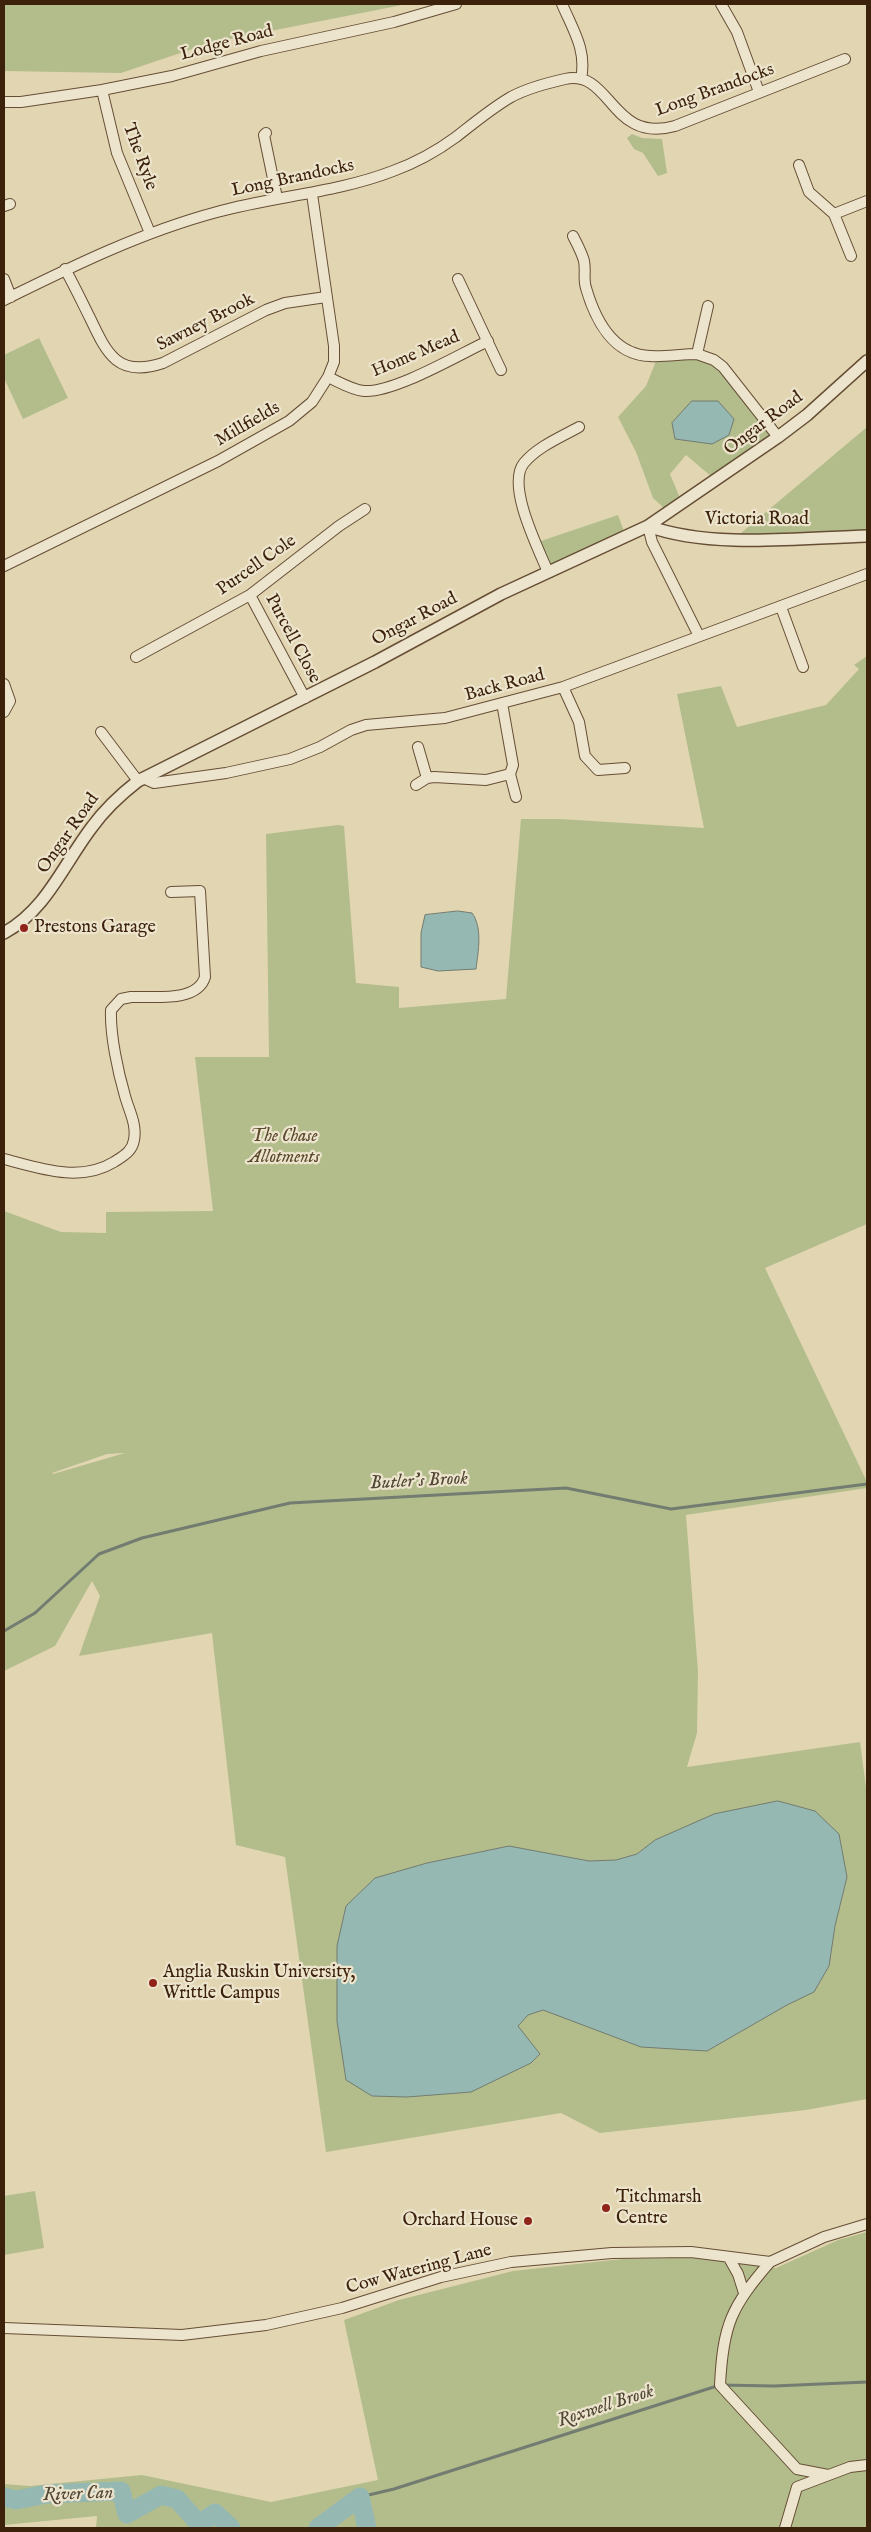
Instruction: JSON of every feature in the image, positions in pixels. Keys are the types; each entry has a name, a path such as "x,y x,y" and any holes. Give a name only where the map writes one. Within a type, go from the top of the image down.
{"street":[{"name":"Lodge Road","path":"4,102 21,102 102,90 172,76 261,51 394,22 456,4"},
{"path":"562,4 582,50 584,67 581,79"},
{"path":"721,4 737,32 759,92"},
{"name":"Long Brandocks","path":"7,298 66,269 150,233 215,212 277,198 312,194 372,179 410,164 442,146 499,105 522,92 568,78 581,79 594,86 628,120 641,128 652,130 674,126 845,59"},
{"name":"The Ryle","path":"102,90 117,153 150,233"},
{"path":"266,133 264,135 277,198"},
{"path":"799,165 809,192 834,214 851,256"},
{"name":"Millfields","path":"4,566 218,461 289,421 312,402 328,377 334,362 334,346 312,194"},
{"path":"834,214 867,201"},
{"path":"573,236 584,261 585,287 599,322 606,333 618,345 634,353 651,356 697,354 714,360 723,367 778,437"},
{"name":"Sawney Brook","path":"66,269 103,347 122,364 134,369 149,368 163,363 266,310 285,304 326,297"},
{"path":"4,279 7,298"},
{"name":"Home Mead","path":"458,279 501,370"},
{"path":"697,354 708,306"},
{"name":"Home Mead","path":"328,377 361,391 374,391 398,384 488,341"},
{"name":"Ongar Road","path":"4,933 20,923 47,897 91,828 111,804 140,780 305,698 501,594 648,526 778,437 807,415 867,361"},
{"path":"548,572 524,510 519,492 518,473 529,457 579,427"},
{"name":"Purcell Cole","path":"136,657 250,595 339,526 365,509"},
{"path":"648,526 652,542 699,636"},
{"name":"Victoria Road","path":"648,526 681,536 697,538 776,539 867,536"},
{"name":"Back Road","path":"140,780 154,783 246,769 306,753 358,727 445,718 563,687 867,574"},
{"name":"Purcell Close","path":"250,595 305,698"},
{"path":"781,607 803,667"},
{"path":"4,684 10,701 4,712"},
{"path":"563,687 579,722 585,756 598,770 625,768"},
{"path":"502,703 513,765 510,774 516,797"},
{"path":"101,732 140,780"},
{"path":"418,747 427,778"},
{"path":"416,785 427,778 486,780 510,774"},
{"path":"4,1159 50,1170 82,1172 108,1166 131,1150 134,1135 133,1118 122,1083 111,1010 121,999 193,992 199,989 205,977 200,891 171,892"},
{"path":"828,2475 797,2469 720,2385 721,2354 728,2322 744,2293 770,2262 824,2237 867,2224"},
{"name":"Cow Watering Lane","path":"4,2328 182,2335 266,2325 342,2308 441,2277 511,2262 612,2253 691,2252 770,2262"},
{"path":"729,2258 738,2274 744,2293"},
{"path":"796,2488 828,2475 867,2465"},
{"path":"785,2528 796,2488 797,2469"}],"green space":[{"path":"4,4 407,4 210,43 121,73 4,71"},
{"path":"632,134 642,138 662,139 667,173 658,176 643,153 634,149 627,138"},
{"path":"39,338 68,398 23,419 4,378 4,355"},
{"path":"658,356 706,359 721,373 774,437 712,477 686,455 670,474 680,498 665,509 653,498 636,452 618,417 646,386"},
{"path":"867,427 867,536 734,539"},
{"path":"618,515 626,537 548,572 538,542"},
{"name":"The Chase Allotments","path":"867,656 867,1224 765,1268 867,1482 867,1488 686,1515 698,1672 697,1733 687,1767 860,1742 867,1795 867,2099 806,2110 600,2133 561,2113 326,2152 285,1857 236,1845 212,1633 79,1656 100,1596 92,1581 55,1646 4,1671 4,1211 61,1232 106,1233 106,1212 213,1211 195,1057 269,1057 266,834 338,825 344,826 356,983 399,987 399,1008 506,999 521,819 560,819 704,828 677,694 721,686 737,727 826,705 859,669 854,665","holes":["125,1453 53,1474 107,1454"]},
{"path":"35,2191 44,2248 4,2255 4,2196"},
{"path":"867,2232 867,2528 96,2528 97,2516 4,2525 4,2484 30,2486 142,2475 271,2502 378,2480 344,2320 399,2300 513,2271 622,2259 720,2257 776,2268 838,2240"}],"water":[{"path":"692,401 718,401 734,419 729,435 712,444 675,439 672,423"},
{"path":"458,911 472,913 478,926 479,948 476,969 438,971 421,967 421,933 425,915"},
{"path":"778,1801 815,1811 839,1834 847,1877 835,1926 829,1966 814,1992 787,2005 707,2051 641,2047 543,2010 528,2015 518,2026 540,2054 531,2063 471,2092 407,2097 372,2096 346,2080 337,2021 337,1946 346,1906 375,1878 427,1863 509,1846 589,1861 616,1860 637,1854 655,1840 714,1814"}],"waterway":[{"name":"Butler's Brook","path":"4,1631 35,1613 99,1554 142,1538 290,1503 566,1488 671,1509 867,1484"},
{"name":"Roxwell Brook","path":"360,2497 394,2489 720,2385 774,2386 867,2382"},
{"name":"River Can","path":"4,2497 16,2500 47,2494 121,2491 127,2514 161,2495 177,2499 199,2524 215,2513 231,2528"},
{"name":"River Can","path":"318,2528 360,2497 367,2528"}],"place":[{"name":"Prestons Garage","path":"24,928"},
{"name":"Anglia Ruskin University, Writtle Campus","path":"153,1983"},
{"name":"Titchmarsh Centre","path":"606,2208"},
{"name":"Orchard House","path":"528,2221"}]}
